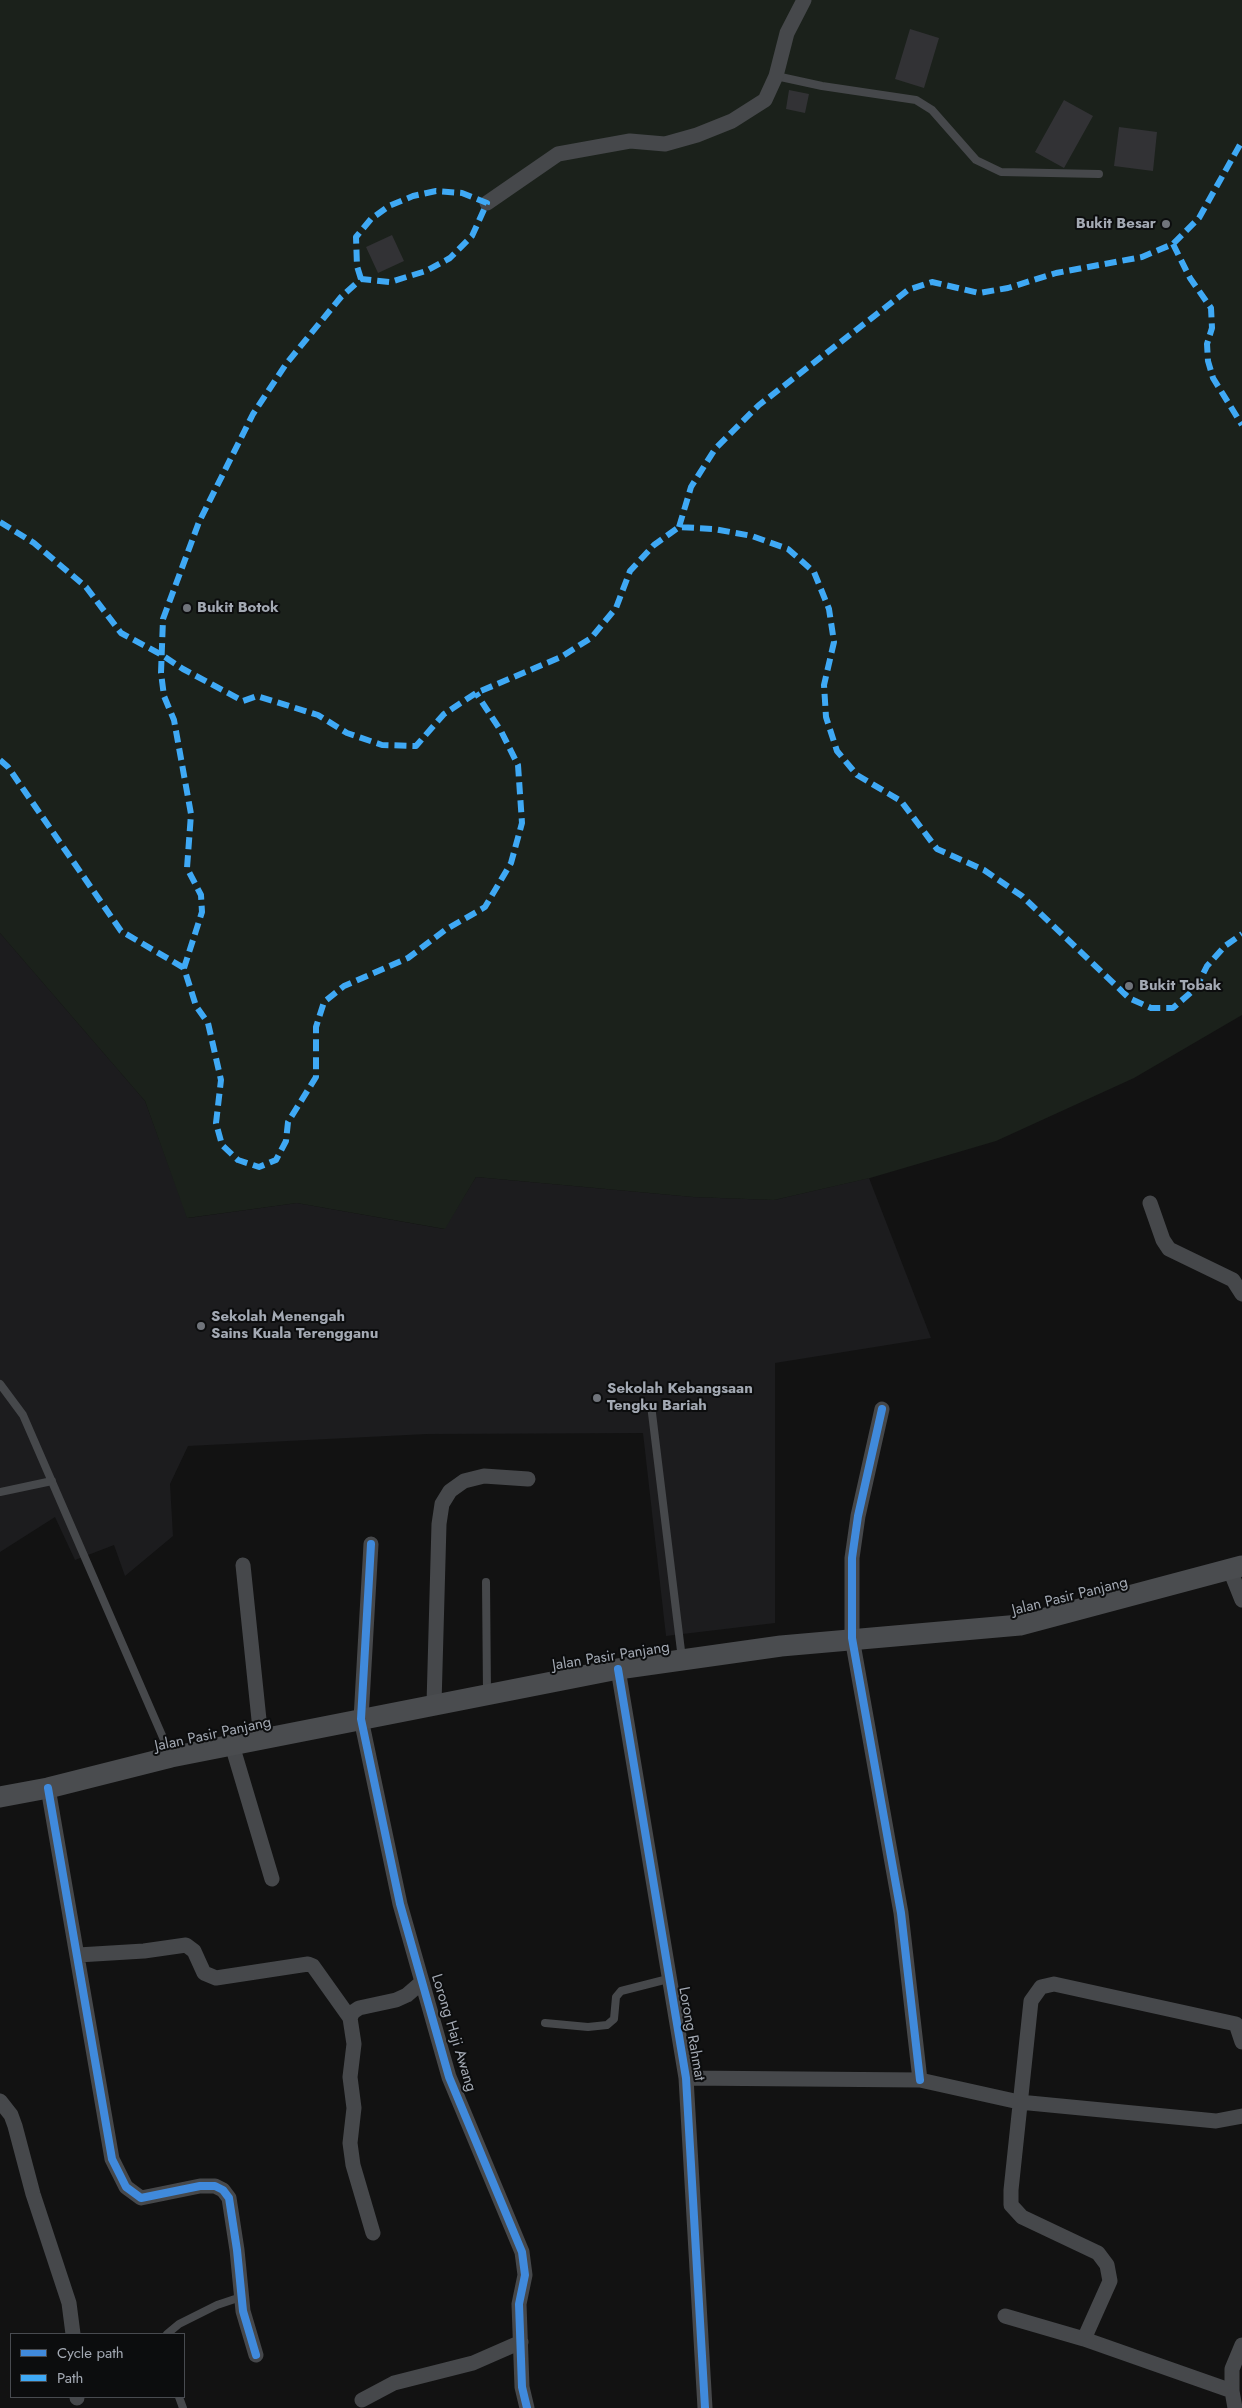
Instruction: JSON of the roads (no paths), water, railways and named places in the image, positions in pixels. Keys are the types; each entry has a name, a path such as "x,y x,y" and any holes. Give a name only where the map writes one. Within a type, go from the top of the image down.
{"main road":[{"name":"Jalan Pasir Panjang","path":"0,1797 48,1788 171,1757 487,1693 618,1669 852,1638 1020,1625 1236,1568"}],"street":[{"path":"487,203 558,154 630,141 664,144 697,135 732,122 765,100 776,76 787,33 804,0"},
{"path":"1150,1203 1163,1240 1169,1249 1233,1280 1242,1294"},
{"path":"882,1409 858,1516 852,1558 852,1638 901,1913 920,2080"},
{"path":"434,1704 439,1524 442,1504 450,1490 471,1479 484,1476 528,1479"},
{"name":"Lorong Haji Awang","path":"372,1544 361,1719 400,1904 449,2077 522,2252 525,2275 519,2304 522,2387 527,2408"},
{"path":"243,1565 261,1739"},
{"path":"1236,1568 1242,1600"},
{"name":"Lorong Rahmat","path":"618,1669 668,1980 686,2078 705,2408"},
{"path":"232,1745 272,1879"},
{"path":"48,1788 112,2159 119,2177 126,2188 141,2198 200,2186 215,2186 223,2190 229,2198 232,2210 241,2297 246,2324 256,2355"},
{"path":"78,1955 144,1951 186,1945 194,1951 204,1973 216,1978 308,1964 313,1966 350,2018 354,2044 350,2077 354,2108 350,2143 353,2165 373,2233"},
{"path":"350,2018 353,2012 359,2008 396,2000 407,1995 422,1982"},
{"path":"1084,2339 1110,2282 1107,2265 1098,2254 1022,2217 1011,2205 1010,2190 1031,2001 1041,1987 1054,1984 1239,2023 1242,2042"},
{"path":"686,2078 920,2080 1019,2102 1216,2121 1242,2116"},
{"path":"0,2101 11,2115 15,2126 33,2194 69,2303 73,2333"},
{"path":"1005,2316 1084,2339 1232,2391"},
{"path":"362,2400 394,2383 473,2363 521,2342"},
{"path":"1235,2408 1232,2391 1232,2369 1242,2345"}],"lane":[{"path":"776,76 822,86 916,100 932,110 976,160 1001,172 1099,174"},
{"path":"0,1384 23,1415 171,1757"},
{"path":"651,1405 682,1660"},
{"path":"0,1492 52,1481"},
{"path":"486,1582 487,1693"},
{"path":"545,2023 588,2027 607,2025 614,2019 616,1996 621,1991 668,1980"},
{"path":"168,2333 179,2324 217,2305 241,2297"}],"place":[{"name":"Bukit Besar","path":"1166,224"},
{"name":"Bukit Botok","path":"187,608"},
{"name":"Bukit Tobak","path":"1129,986"},
{"name":"Sekolah Menengah Sains Kuala Terengganu","path":"201,1326"},
{"name":"Sekolah Kebangsaan Tengku Bariah","path":"597,1398"}]}
